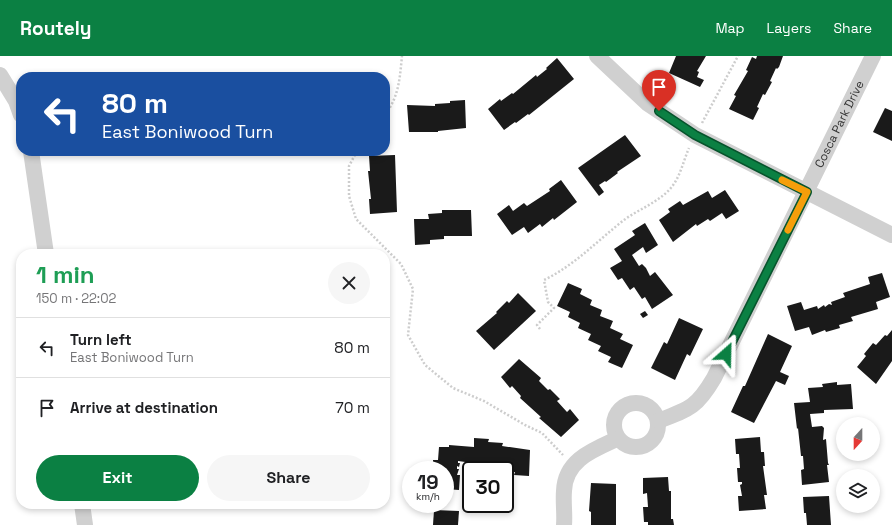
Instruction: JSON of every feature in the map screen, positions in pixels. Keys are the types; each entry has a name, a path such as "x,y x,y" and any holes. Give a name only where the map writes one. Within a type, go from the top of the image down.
{"street":[{"path":"597,56 647,103 695,135 892,235"},
{"name":"Cosca Park Drive","path":"658,421 689,409 704,395 714,378 807,192 872,56"},
{"path":"0,75 16,101"},
{"path":"32,156 45,249"},
{"path":"641,403 649,408 658,421 656,435 645,446 629,446 617,439 613,424 617,413 626,405 641,403"},
{"path":"564,525 564,490 571,466 590,452 617,439"},
{"path":"83,509 85,525"}],"path":[{"path":"390,108 398,88 402,56"},
{"path":"540,329 536,325 554,308 548,302 544,280 562,271 625,219 658,201 671,188 680,173 695,135 738,56"},
{"path":"354,156 349,166 349,196 356,219 385,249"},
{"path":"390,254 400,264 413,289 408,335 425,365 453,388 484,401 525,425 542,433 555,445 571,466"}],"building":[{"path":"676,56 706,56 697,71 699,72 697,77 704,80 700,87 669,73"},
{"path":"757,56 783,56 779,67 777,69 776,68 770,81 772,82 765,95 763,94 757,107 759,108 753,120 729,109 736,96 734,95 748,71 746,70 752,57 756,59"},
{"path":"557,58 574,79 529,115 528,114 504,130 488,109 500,99 501,101 512,93 513,94 536,75 537,77"},
{"path":"465,100 466,128 438,132 409,132 407,105 435,106 435,104 450,103 450,101"},
{"path":"885,108 892,111 892,141 873,132"},
{"path":"625,135 641,156 617,172 618,173 606,182 605,181 599,185 604,192 599,196 578,168"},
{"path":"395,155 397,212 370,214 369,199 371,199 368,171 370,171 369,156"},
{"path":"561,180 577,202 554,220 553,218 542,227 540,224 528,233 524,227 512,235 497,214 509,205 513,211 524,203 527,206 550,191 549,189"},
{"path":"725,190 739,211 726,219 722,213 710,221 708,219 697,226 696,224 673,242 659,220 670,212 668,209 680,201 683,205 708,191 712,198"},
{"path":"442,210 471,210 472,236 444,236 444,239 430,240 430,244 415,245 414,219 429,219 428,214 442,213"},
{"path":"645,223 658,245 646,253 643,247 632,255 639,266 642,264 646,268 650,276 655,272 673,295 652,309 645,297 642,299 634,287 630,290 622,278 618,280 610,268 622,261 614,249 635,235 632,231"},
{"path":"882,273 890,297 876,302 878,309 851,317 853,321 839,325 840,328 826,332 825,330 812,335 809,327 795,331 787,306 801,302 804,310 817,306 818,309 824,305 825,307 829,304 832,305 831,302 845,297 843,293 870,284 868,277"},
{"path":"568,283 582,289 580,294 592,300 590,305 602,310 600,316 613,321 610,328 623,334 620,339 633,345 622,368 608,362 611,357 598,351 601,346 588,340 591,334 578,328 580,323 568,317 570,312 557,306"},
{"path":"518,293 536,311 494,350 476,331 497,313 496,312 507,301 509,303"},
{"path":"645,311 648,315 643,318 640,314"},
{"path":"679,318 703,329 690,356 687,354 675,380 651,368 664,342 667,344"},
{"path":"892,330 892,361 876,384 857,367 866,356 864,354 873,343 876,345"},
{"path":"768,334 792,346 780,372 789,376 785,385 776,381 754,423 731,412 743,386 745,386"},
{"path":"519,359 541,378 539,381 560,399 557,401 567,412 570,409 579,420 561,437 539,418 541,417 520,398 521,396 512,386 510,388 501,377"},
{"path":"837,382 837,385 851,384 853,409 824,410 824,413 810,414 812,427 822,426 824,428 823,440 826,439 829,482 802,485 801,470 804,469 803,456 801,456 794,403 810,402 808,388 823,387 822,384"},
{"path":"760,437 761,452 764,452 765,466 763,466 767,495 764,495 766,509 739,511 738,496 742,496 740,485 742,482 738,482 737,468 740,468 739,454 736,454 735,439"},
{"path":"474,438 489,439 488,442 503,443 502,446 530,450 529,476 514,475 514,461 458,461 458,463 460,463 459,467 457,466 457,469 459,469 457,475 460,475 459,490 454,490 454,461 433,461 438,460 439,447 449,447 449,445 474,447"},
{"path":"668,477 669,491 671,491 671,519 673,519 674,525 648,525 648,522 644,522 643,507 648,507 647,493 643,494 643,478"},
{"path":"591,483 616,484 616,525 591,525 591,512 589,511"},
{"path":"829,496 831,525 807,525 806,513 804,513 803,497"},
{"path":"454,511 459,511 458,525 433,525 434,513 454,513"}],"slow traffic":[{"path":"782,180 807,192 788,230"}],"route":[{"path":"659,111 695,135 807,192 726,354"}]}
